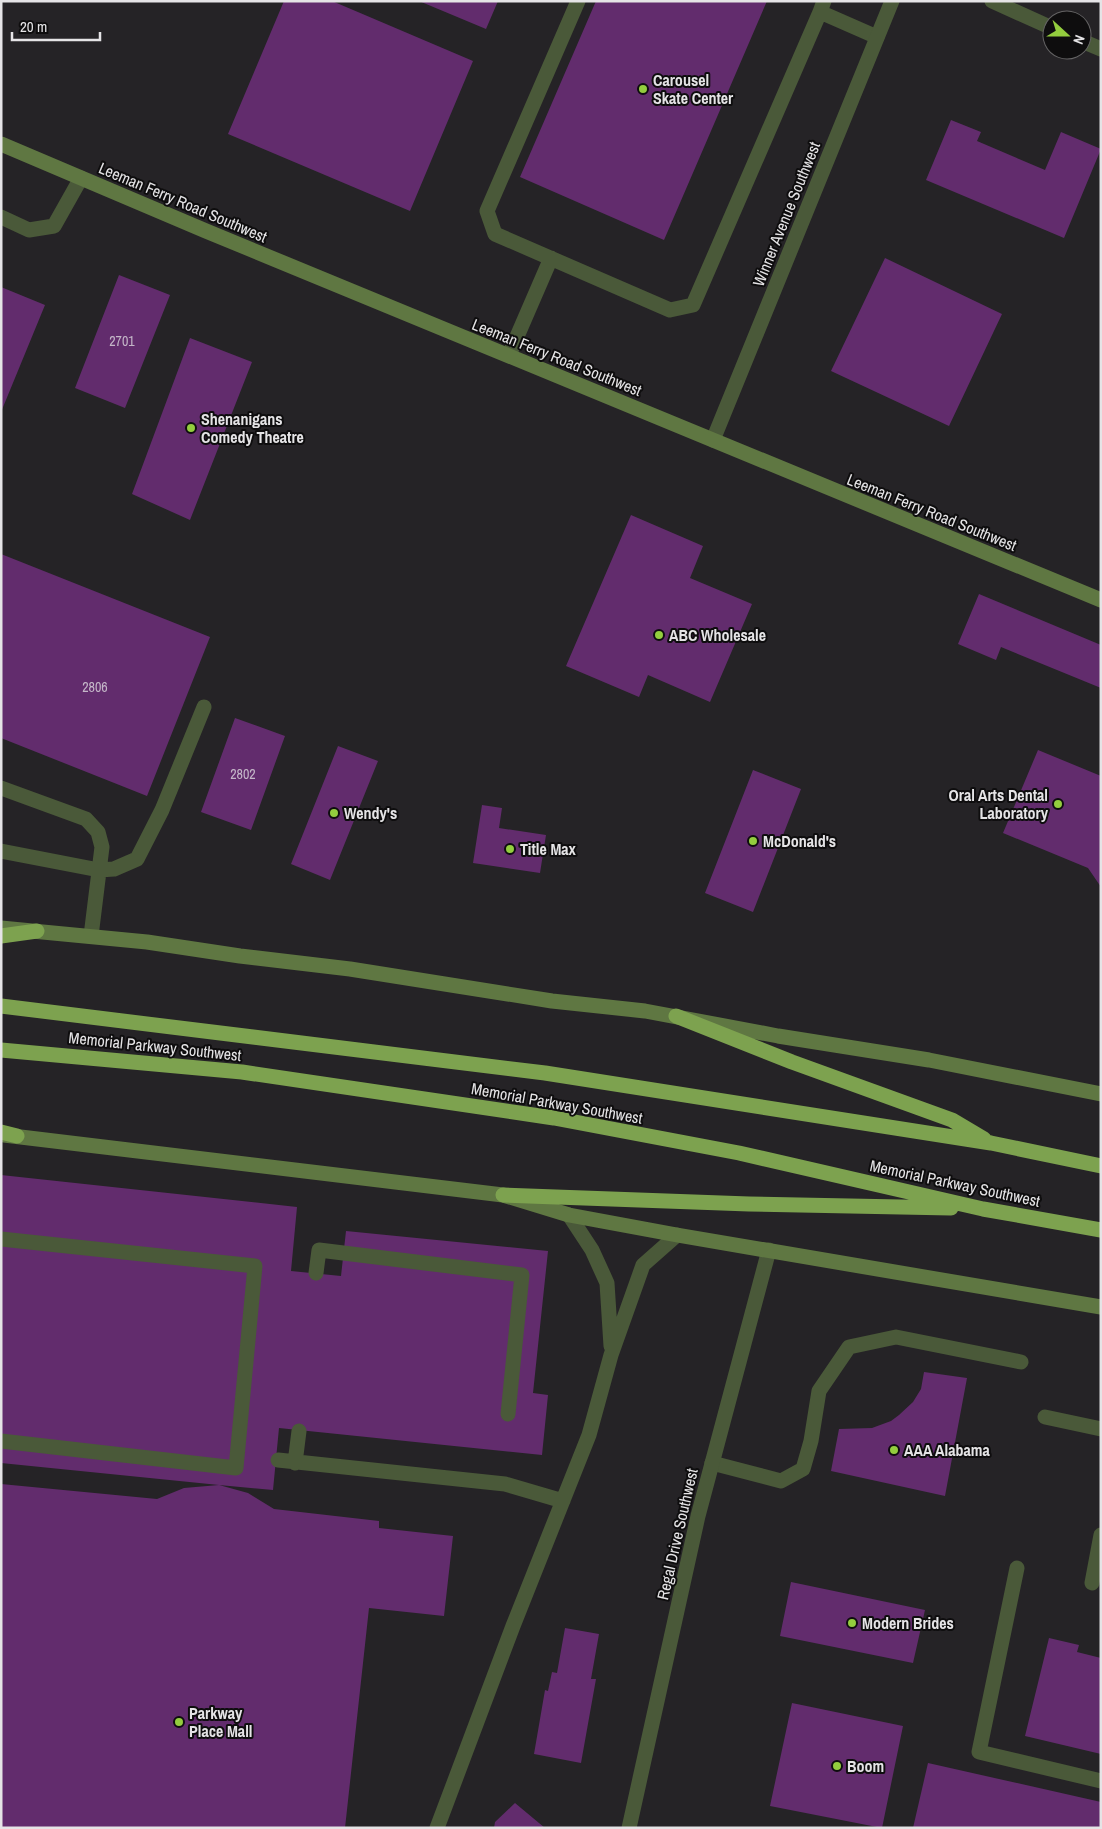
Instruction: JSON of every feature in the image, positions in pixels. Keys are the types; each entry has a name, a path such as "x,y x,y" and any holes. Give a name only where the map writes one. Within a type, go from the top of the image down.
{"highway":[{"path":"1,936 37,931"},
{"name":"Memorial Parkway Southwest","path":"1,1006 545,1073 991,1143 1101,1166"},
{"path":"676,1016 792,1062 952,1120 991,1143"},
{"name":"Memorial Parkway Southwest","path":"1,1050 242,1072 554,1118 739,1153 983,1209 1101,1230"},
{"path":"1,1134 17,1136"},
{"path":"503,1196 983,1209"}],"main road":[{"name":"Leeman Ferry Road Southwest","path":"1,144 1101,600"},
{"path":"1,928 147,942 240,956 350,969 552,1001 676,1016 778,1036 929,1060 1101,1094"},
{"path":"17,1136 503,1196 569,1214 677,1235 1101,1307"}],"street":[{"path":"578,1 487,211 495,234 670,310 693,305 822,7 877,37"},
{"name":"Winner Avenue Southwest","path":"713,440 892,1"},
{"path":"992,1 1042,24"},
{"path":"1,217 29,230 54,226 81,178"},
{"path":"509,355 551,258"},
{"path":"1,851 99,870 114,869 137,859 162,810 204,707"},
{"path":"1,788 86,820 98,832 102,847 91,936"},
{"path":"569,1214 592,1250 608,1283 611,1355"},
{"path":"437,1828 589,1435 611,1355 643,1265 677,1235"},
{"path":"1,1239 255,1266 236,1468 1,1441"},
{"path":"316,1273 319,1250 522,1275 508,1414"},
{"name":"Regal Drive Southwest","path":"628,1828 698,1516 769,1250"},
{"path":"712,1463 781,1481 803,1469 811,1441 818,1391 849,1347 896,1337 1021,1362"},
{"path":"1045,1417 1101,1428"},
{"path":"296,1463 299,1431"},
{"path":"278,1460 505,1484 563,1501"},
{"path":"1092,1583 1101,1535"},
{"path":"1017,1568 979,1752 1101,1781"}],"building":[{"path":"284,1 332,1 473,61 410,211 228,134"},
{"path":"419,1 498,1 486,29"},
{"name":"Carousel Skate Center","path":"596,1 767,1 664,240 520,177"},
{"path":"951,120 981,132 977,141 1045,170 1061,132 1101,149 1064,238 926,180"},
{"path":"885,258 1002,314 949,426 831,371"},
{"path":"119,275 170,295 125,408 75,388"},
{"path":"1,287 45,305 1,412"},
{"name":"Shenanigans Comedy Theatre","path":"190,338 252,362 190,520 132,494"},
{"name":"ABC Wholesale","path":"631,515 703,546 690,578 752,604 710,702 648,675 639,697 566,666"},
{"path":"1,554 210,637 147,796 1,738"},
{"path":"979,594 1101,645 1101,688 1001,647 996,660 958,644"},
{"path":"235,718 285,736 251,830 201,812"},
{"name":"Wendy's","path":"338,746 378,761 330,880 291,864"},
{"name":"Oral Arts Dental Laboratory","path":"1038,750 1101,776 1101,887 1088,868 1003,833"},
{"name":"McDonald's","path":"753,770 801,789 753,912 705,893"},
{"name":"Title Max","path":"482,805 502,808 499,828 546,835 540,873 473,863"},
{"path":"1,1175 297,1207 291,1271 341,1276 346,1231 548,1251 533,1393 548,1395 542,1455 279,1428 273,1490 1,1463"},
{"name":"AAA Alabama","path":"924,1372 967,1378 945,1496 831,1471 839,1429 872,1428 891,1421 913,1402 921,1389"},
{"name":"Parkway Place Mall","path":"1,1484 157,1499 184,1488 219,1485 248,1493 274,1509 379,1521 379,1528 453,1536 444,1616 369,1608 345,1828 1,1828"},
{"name":"Modern Brides","path":"791,1582 925,1610 913,1663 780,1636"},
{"path":"565,1628 599,1634 591,1679 596,1679 581,1763 534,1754 545,1690 548,1691 552,1672 557,1673"},
{"path":"1049,1638 1079,1645 1077,1652 1101,1658 1101,1754 1025,1736"},
{"name":"Boom","path":"792,1703 903,1726 882,1828 770,1806"},
{"path":"928,1763 1101,1802 1101,1828 913,1828"},
{"path":"515,1803 545,1828 494,1828 495,1822"}],"place":[{"name":"Carousel Skate Center","path":"643,89"},
{"name":"Shenanigans Comedy Theatre","path":"191,428"},
{"name":"ABC Wholesale","path":"659,635"},
{"name":"Oral Arts Dental Laboratory","path":"1058,804"},
{"name":"Wendy's","path":"334,813"},
{"name":"McDonald's","path":"753,841"},
{"name":"Title Max","path":"510,849"},
{"name":"AAA Alabama","path":"894,1450"},
{"name":"Modern Brides","path":"852,1623"},
{"name":"Parkway Place Mall","path":"179,1722"},
{"name":"Boom","path":"837,1766"}]}
